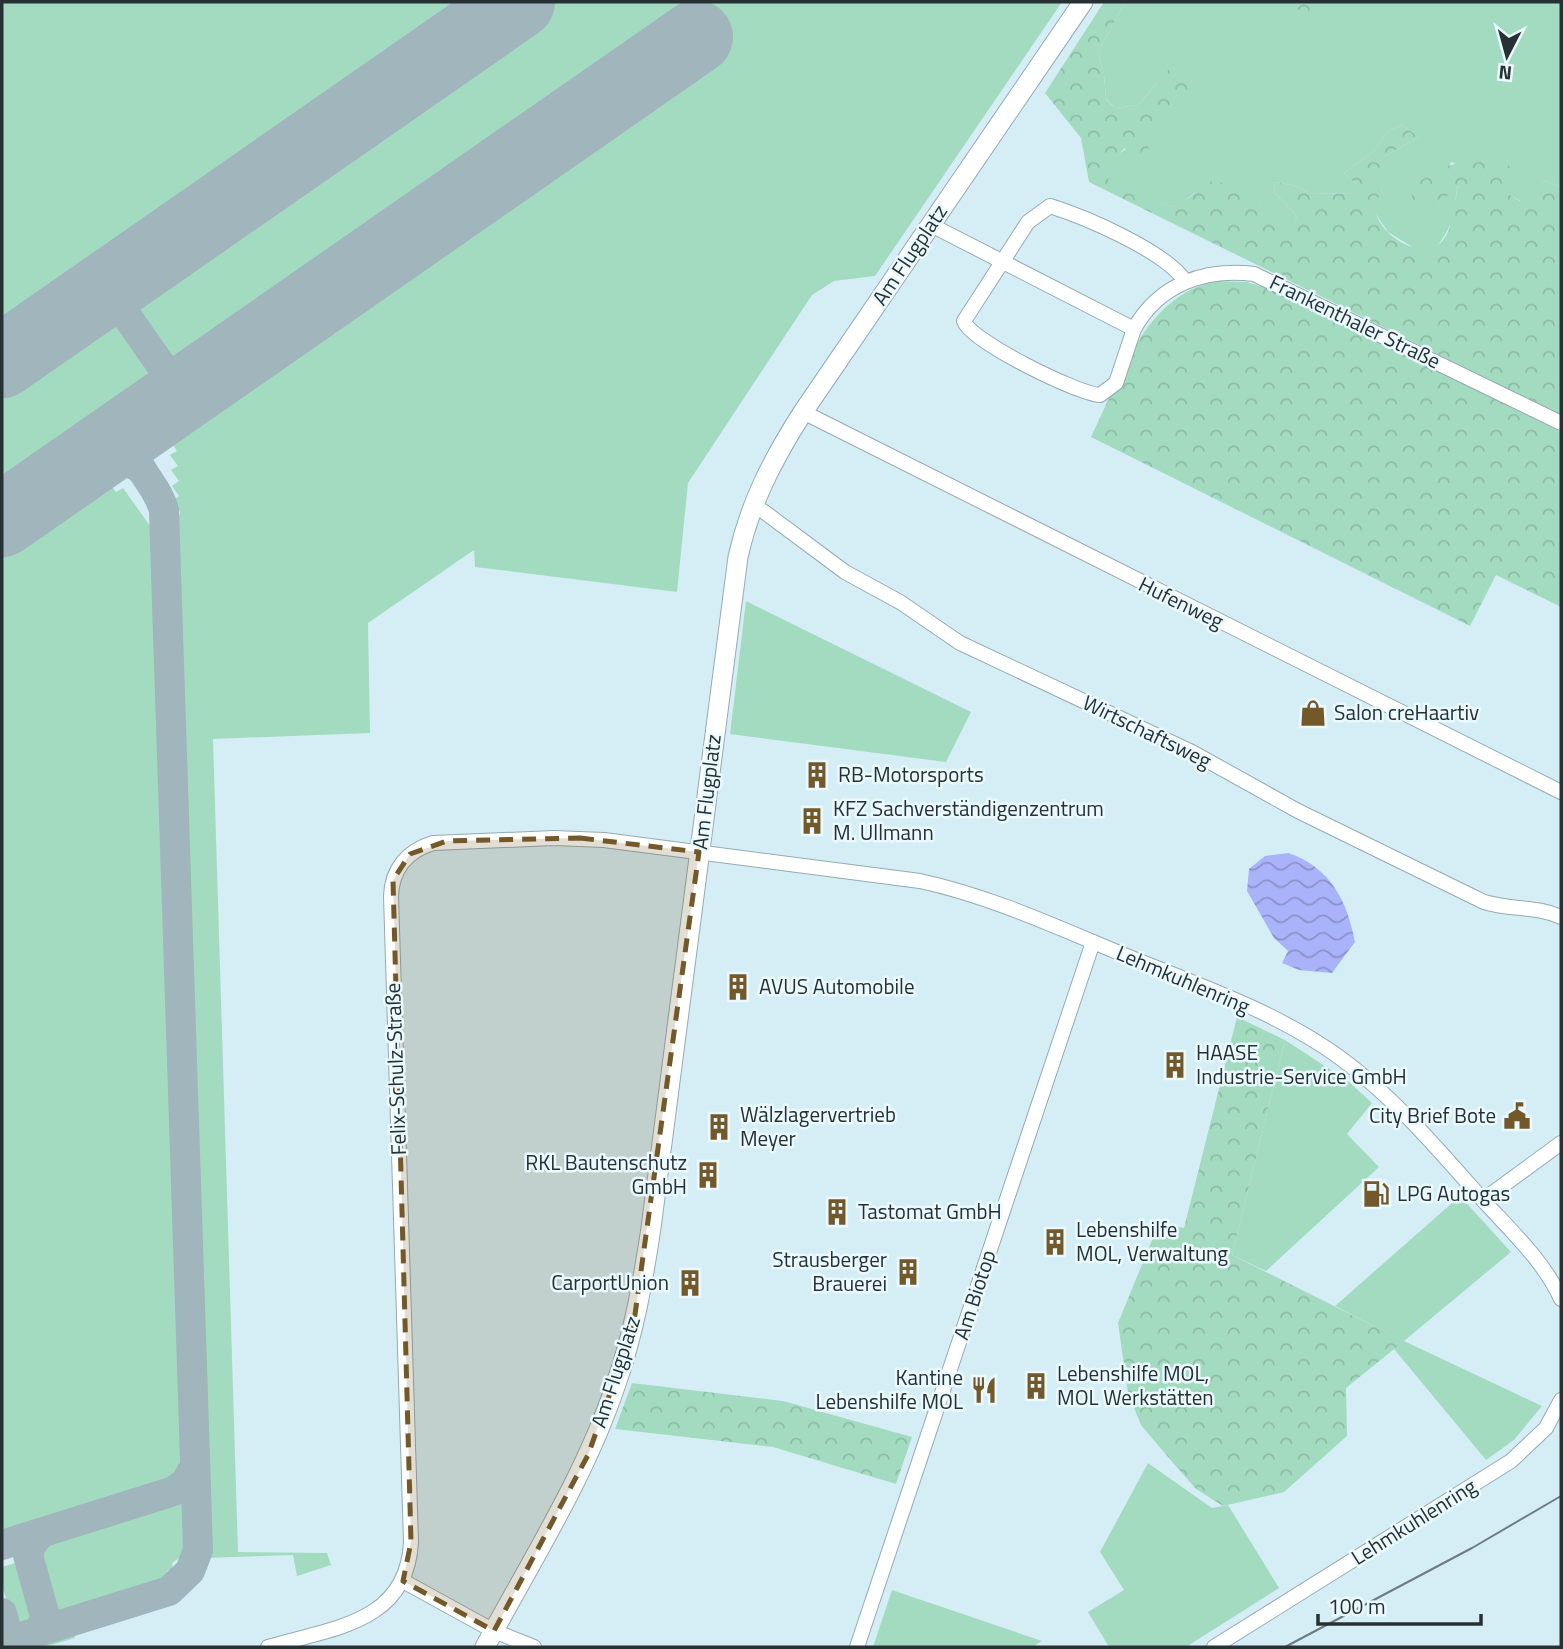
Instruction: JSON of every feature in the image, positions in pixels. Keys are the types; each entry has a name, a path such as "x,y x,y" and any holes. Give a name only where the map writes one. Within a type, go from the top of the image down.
{"street":[{"name":"Am Flugplatz","path":"490,1639 588,1454 615,1387 633,1329 651,1228 738,558 752,506 775,455 803,412 1083,2"},
{"path":"1001,261 1028,222 1050,206 1071,213 1155,254 1177,268 1185,281"},
{"path":"930,225 1134,329"},
{"name":"Frankenthaler Straße","path":"1001,261 964,321 975,337 1082,392 1100,395 1116,383 1134,329 1156,301 1185,281 1211,273 1233,272 1272,281 1561,423"},
{"name":"Hufenweg","path":"803,412 1561,792"},
{"name":"Wirtschaftsweg","path":"752,506 763,510 845,572 900,602 984,655 1192,752 1298,811 1484,902 1551,913 1561,918"},
{"name":"Felix-Schulz-Straße","path":"403,1581 411,1542 391,896 396,872 415,850 447,841 580,838 699,852"},
{"name":"Lehmkuhlenring","path":"699,852 881,875 948,887 991,900 1242,1003 1319,1043 1396,1105 1548,1275 1561,1299"},
{"name":"Am Biotop","path":"857,1647 1093,942"},
{"path":"1483,1200 1561,1143"},
{"name":"Lehmkuhlenring","path":"1214,1647 1511,1461 1546,1428 1561,1400"},
{"path":"268,1647 366,1617 387,1603 403,1581 490,1639 534,1647"}],"highlighted area":[{"path":"580,838 699,852 633,1329 588,1455 494,1631 403,1581 411,1542 393,880 410,854 447,841"}],"green space":[{"path":"2,2 1062,2 875,276 834,281 812,295 688,483 677,592 475,567 474,550 368,623 370,733 213,739 238,1552 327,1553 331,1565 297,1576 293,1555 204,1558 173,519 178,519 180,512 173,501 179,496 172,486 179,481 171,470 178,466 170,455 177,451 173,445 180,440 176,435 183,430 179,425 639,105 647,115 717,66 675,8 615,50 622,61 2,492"},
{"path":"1104,2 1125,2 1098,52 1104,74 1106,100 1115,108 1138,105 1172,66 1187,73 1195,87 1182,110 1148,140 1149,154 1131,156 1125,148 1116,157 1109,171 1109,188 1172,206 1190,197 1203,181 1224,183 1239,195 1242,186 1254,184 1260,200 1259,213 1294,227 1297,216 1274,192 1275,182 1296,186 1311,194 1356,193 1356,184 1344,173 1374,151 1388,131 1402,125 1419,137 1383,157 1382,190 1375,210 1387,231 1410,246 1422,249 1434,247 1443,240 1450,226 1435,216 1455,202 1458,185 1436,207 1413,202 1411,190 1441,168 1463,162 1500,158 1510,167 1502,183 1510,195 1520,201 1545,181 1561,187 1561,415 1089,182 1081,138 1045,93"},
{"path":"1125,2 1561,2 1561,187 1545,181 1521,201 1510,195 1501,183 1451,162 1436,207 1458,183 1453,215 1442,239 1427,256 1388,232 1375,213 1374,203 1382,191 1383,157 1419,137 1402,125 1388,131 1374,151 1344,173 1356,184 1356,193 1311,194 1296,186 1275,182 1274,192 1297,216 1294,228 1258,213 1260,200 1199,189 1182,203 1172,206 1108,189 1108,174 1117,156 1162,127 1157,83 1138,105 1115,108 1106,99 1104,74 1098,52"},
{"path":"1273,2 1328,2 1325,18"},
{"path":"1216,281 1247,282 1273,290 1561,432 1561,607 1496,575 1470,626 1091,437 1124,365 1152,322 1170,304 1191,290"},
{"path":"98,481 102,486 109,482 116,492 123,488 153,530 156,529 186,1457 179,1474 166,1486 2,1536 2,548"},
{"path":"746,601 971,712 946,762 730,734"},
{"path":"1237,1017 1285,1040 1232,1255 1404,1341 1346,1388 1347,1436 1284,1492 1223,1506 1196,1489 1141,1425 1128,1393 1118,1323 1159,1223 1184,1228"},
{"path":"1285,1040 1348,1081 1372,1103 1347,1134 1379,1167 1266,1271 1232,1255"},
{"path":"1460,1196 1511,1252 1404,1341 1542,1406 1514,1440 1486,1460 1394,1349 1403,1341 1335,1306"},
{"path":"632,1383 783,1401 912,1437 896,1484 773,1447 615,1429"},
{"path":"1148,1463 1212,1508 1228,1505 1279,1588 1186,1647 1109,1647 1088,1612 1124,1590 1100,1552"},
{"path":"171,1502 181,1504 188,1510 191,1543 184,1544 185,1554 172,1563 173,1569 167,1571 169,1578 163,1580 164,1586 63,1617 53,1613 40,1567 42,1550 47,1542"},
{"path":"15,1563 23,1570 37,1618 32,1627 24,1629 14,1625 2,1585 2,1567"},
{"path":"892,1590 1042,1641 1032,1647 873,1647"},
{"path":"85,1624 87,1630 74,1634 75,1638 45,1647 42,1638"}],"water":[{"path":"1288,853 1303,859 1326,876 1347,912 1355,942 1332,973 1299,970 1282,963 1288,951 1274,938 1247,891 1249,869 1265,856"}],"taxiway":[{"path":"107,288 182,395"},
{"path":"2,1643 169,1591 190,1571 198,1550 164,511 160,499 139,465 134,443 138,431 149,418"},
{"path":"89,460 116,455 140,468"},
{"path":"2,1545 174,1491 185,1483 195,1466"},
{"path":"37,1632 46,1620 28,1555 31,1545 41,1533"},
{"path":"2,1613 7,1632 2,1641"}],"runway":[{"path":"2,361 518,2"},
{"path":"2,520 696,37"}],"tram line":[{"path":"1285,1647 1472,1548 1561,1496"}],"place":[{"name":"Salon creHaartiv","path":"1313,713"},
{"name":"RB-Motorsports","path":"817,775"},
{"name":"KFZ Sachverständigenzentrum M. Ullmann","path":"812,821"},
{"name":"AVUS Automobile","path":"738,987"},
{"name":"HAASE Industrie-Service GmbH","path":"1175,1065"},
{"name":"City Brief Bote","path":"1517,1116"},
{"name":"Wälzlagervertrieb Meyer","path":"719,1127"},
{"name":"RKL Bautenschutz GmbH","path":"708,1175"},
{"name":"LPG Autogas","path":"1376,1194"},
{"name":"Tastomat GmbH","path":"837,1212"},
{"name":"Lebenshilfe MOL, Verwaltung","path":"1055,1242"},
{"name":"Strausberger Brauerei","path":"908,1272"},
{"name":"CarportUnion","path":"690,1283"},
{"name":"Lebenshilfe MOL, MOL Werkstätten","path":"1036,1386"},
{"name":"Kantine Lebenshilfe MOL","path":"984,1390"}]}
